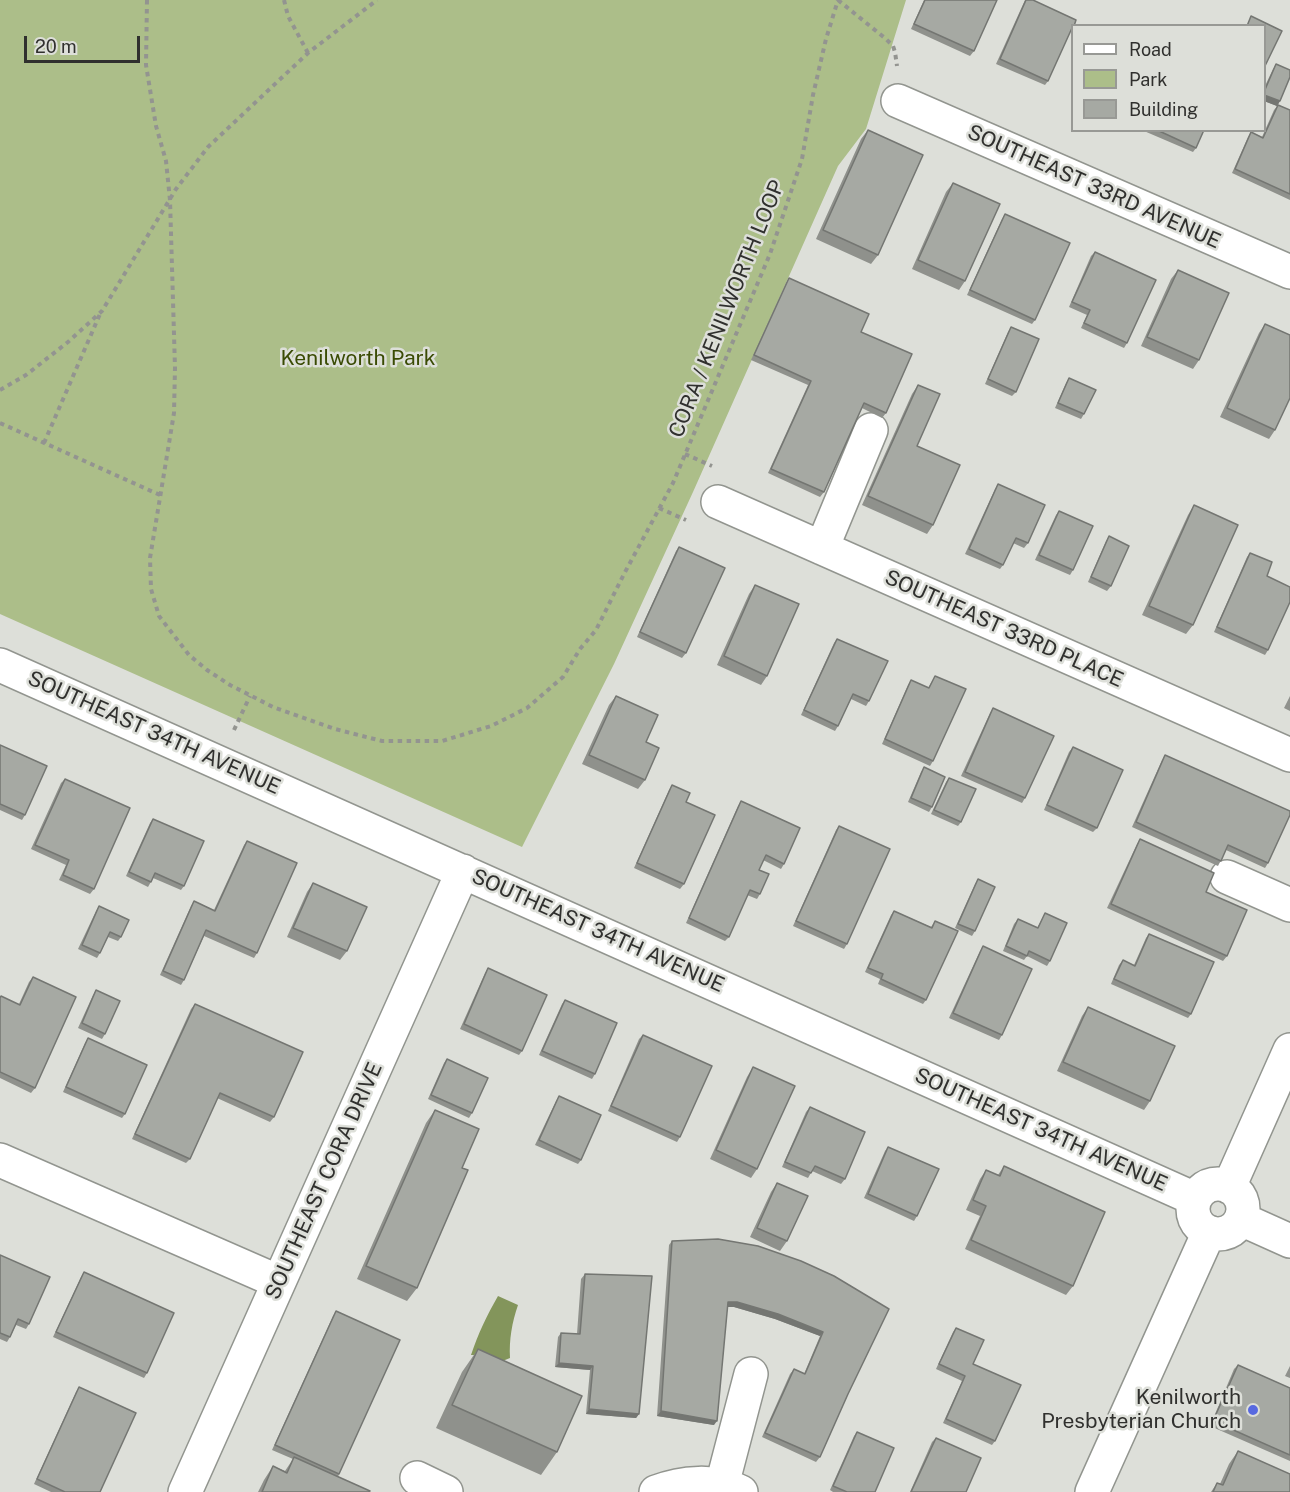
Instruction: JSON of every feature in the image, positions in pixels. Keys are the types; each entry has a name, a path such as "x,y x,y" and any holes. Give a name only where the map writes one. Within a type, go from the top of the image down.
{"street":[{"name":"SOUTHEAST 33RD AVENUE","path":"898,101 1290,272"},
{"path":"822,548 871,430"},
{"name":"SOUTHEAST 33RD PLACE","path":"718,502 1290,755"},
{"name":"SOUTHEAST 34TH AVENUE","path":"0,664 1195,1199"},
{"name":"SOUTHEAST CORA DRIVE","path":"185,1492 463,871"},
{"path":"1227,877 1290,905"},
{"path":"1229,1186 1290,1050"},
{"path":"0,1160 279,1282"},
{"path":"1220,1184 1229,1186 1236,1191 1243,1204 1241,1219 1236,1227 1218,1234 1200,1227 1193,1209 1195,1199 1201,1191 1210,1186 1220,1184"},
{"path":"1241,1219 1290,1241"},
{"path":"1092,1492 1209,1232"},
{"path":"656,1492 666,1488 702,1483 731,1489 751,1374"},
{"path":"417,1478 446,1492"}],"path":[{"name":"CORA / KENILWORTH LOOP","path":"147,0 146,65 156,126 166,161 170,200 175,368 174,413 150,558 151,590 159,616 189,656 230,685 273,707 335,729 382,741 442,741 491,726 527,708 563,676 596,630 673,483 770,254 802,159 813,95 838,0"},
{"path":"284,0 288,16 308,53"},
{"path":"44,443 102,311 176,189 208,147 308,53 377,0"},
{"path":"838,0 893,46 897,68"},
{"path":"0,390 26,375 68,342 102,311"},
{"path":"0,423 160,495"}],"green space":[{"name":"Kenilworth Park","path":"0,0 906,0 866,129 838,166 614,664 522,847 0,614"}],"shaded area":[{"path":"498,1296 518,1305 511,1331 510,1358 495,1364 478,1355 471,1355"}],"building":[{"path":"925,0 997,0 974,51 914,24"},
{"path":"1026,0 1033,0 1076,20 1075,24 1071,24 1071,30 1048,81 1000,59"},
{"path":"1251,16 1282,31 1266,64 1266,24 1248,24"},
{"path":"1276,64 1290,70 1290,77 1280,101 1266,96 1266,87"},
{"path":"1278,105 1290,110 1290,194 1235,169 1251,132 1263,138"},
{"path":"868,130 923,155 878,255 823,230"},
{"path":"1161,132 1203,132 1196,148"},
{"path":"953,183 1000,204 965,281 918,260"},
{"path":"1005,214 1070,243 1035,320 970,290"},
{"path":"1095,252 1156,280 1127,343 1084,323 1090,310 1072,302"},
{"path":"1178,270 1229,293 1199,360 1147,337"},
{"path":"789,278 869,314 861,332 912,354 886,413 864,403 824,492 771,469 811,381 754,355"},
{"path":"1265,324 1290,335 1290,398 1275,430 1227,408"},
{"path":"1011,327 1039,339 1016,392 988,379"},
{"path":"1069,378 1096,390 1084,414 1058,403"},
{"path":"918,385 940,394 917,446 960,465 933,525 868,496"},
{"path":"998,484 1045,505 1028,543 1016,538 1003,565 969,549"},
{"path":"1194,505 1238,525 1193,625 1149,606"},
{"path":"1059,511 1093,526 1073,570 1039,555"},
{"path":"1109,536 1129,546 1111,586 1091,577"},
{"path":"679,547 725,568 686,653 640,632"},
{"path":"1250,553 1272,562 1267,576 1290,587 1290,602 1268,650 1217,627"},
{"path":"755,585 799,604 767,676 724,656"},
{"path":"837,639 888,661 869,701 853,694 838,726 804,710"},
{"path":"935,676 966,689 933,761 885,739 911,680 929,688"},
{"path":"616,696 658,715 646,742 659,748 645,780 589,755"},
{"path":"993,708 1054,736 1025,798 965,772"},
{"path":"0,745 47,766 25,815 0,804"},
{"path":"1073,747 1123,770 1097,828 1047,805"},
{"path":"1165,755 1290,811 1268,863 1228,845 1221,861 1136,822"},
{"path":"924,767 945,777 932,807 911,798"},
{"path":"949,778 976,789 961,822 934,810"},
{"path":"65,779 130,808 94,889 63,875 69,860 35,845"},
{"path":"672,785 690,793 686,802 715,815 684,884 637,863"},
{"path":"741,801 800,828 784,864 766,855 759,870 769,874 760,894 750,890 729,937 689,918"},
{"path":"153,819 204,841 184,886 155,873 151,882 129,872"},
{"path":"839,826 890,849 847,944 796,921"},
{"path":"1140,839 1214,873 1206,892 1247,910 1227,956 1111,904"},
{"path":"247,841 297,863 257,953 206,930 184,980 163,971 194,901 215,911"},
{"path":"978,879 995,887 975,931 958,924"},
{"path":"313,883 367,907 347,951 293,928"},
{"path":"99,906 129,920 121,937 110,932 100,953 82,945"},
{"path":"894,911 932,928 935,921 958,931 926,1000 881,979 883,974 868,968"},
{"path":"1045,913 1067,923 1050,961 1029,951 1027,956 1006,946 1018,919 1038,928"},
{"path":"1149,934 1214,962 1191,1014 1114,979 1123,960 1135,966"},
{"path":"983,946 1032,969 1002,1035 953,1013"},
{"path":"488,968 547,995 522,1051 464,1024"},
{"path":"33,977 76,997 35,1088 0,1072 0,998 1,996 20,1005"},
{"path":"96,990 120,1001 105,1034 82,1023"},
{"path":"565,1000 617,1023 595,1074 542,1051"},
{"path":"195,1004 303,1052 274,1117 220,1093 190,1159 135,1134"},
{"path":"1088,1007 1175,1046 1150,1101 1063,1062"},
{"path":"643,1035 712,1066 680,1137 611,1106"},
{"path":"88,1038 147,1065 125,1114 66,1087"},
{"path":"447,1059 488,1078 472,1113 431,1095"},
{"path":"753,1067 795,1086 757,1169 716,1150"},
{"path":"559,1096 601,1115 581,1160 539,1140"},
{"path":"810,1107 865,1132 845,1179 815,1166 811,1173 785,1162"},
{"path":"435,1110 479,1129 462,1168 468,1170 417,1288 366,1266"},
{"path":"888,1147 939,1169 917,1216 868,1194"},
{"path":"1004,1166 1105,1212 1073,1286 971,1240 986,1206 973,1200 986,1170 1000,1176"},
{"path":"777,1183 808,1196 787,1241 757,1228"},
{"path":"718,1239 758,1246 801,1261 834,1276 889,1309 820,1457 765,1433 794,1369 805,1374 823,1332 778,1314 737,1302 728,1302 717,1421 661,1411 672,1241"},
{"path":"0,1255 50,1277 29,1324 18,1319 10,1337 0,1333"},
{"path":"84,1272 174,1313 147,1373 56,1332"},
{"path":"585,1274 652,1276 639,1414 589,1409 593,1366 559,1363 561,1333 580,1334"},
{"path":"336,1311 400,1340 339,1474 275,1445"},
{"path":"956,1328 984,1340 973,1364 1021,1385 995,1441 946,1419 965,1376 939,1364"},
{"path":"478,1349 582,1396 557,1452 452,1405"},
{"name":"Kenilworth Presbyterian Church","path":"1238,1365 1290,1388 1290,1455 1213,1421"},
{"path":"79,1387 136,1413 100,1492 65,1492 37,1479"},
{"path":"857,1432 894,1448 875,1492 847,1492 833,1486"},
{"path":"936,1438 981,1458 966,1492 911,1492"},
{"path":"1238,1451 1290,1474 1290,1492 1213,1492 1217,1483 1223,1485"},
{"path":"294,1457 370,1491 262,1492 273,1466 287,1473"}],"place":[{"name":"Kenilworth Presbyterian Church","path":"1253,1410"}]}
